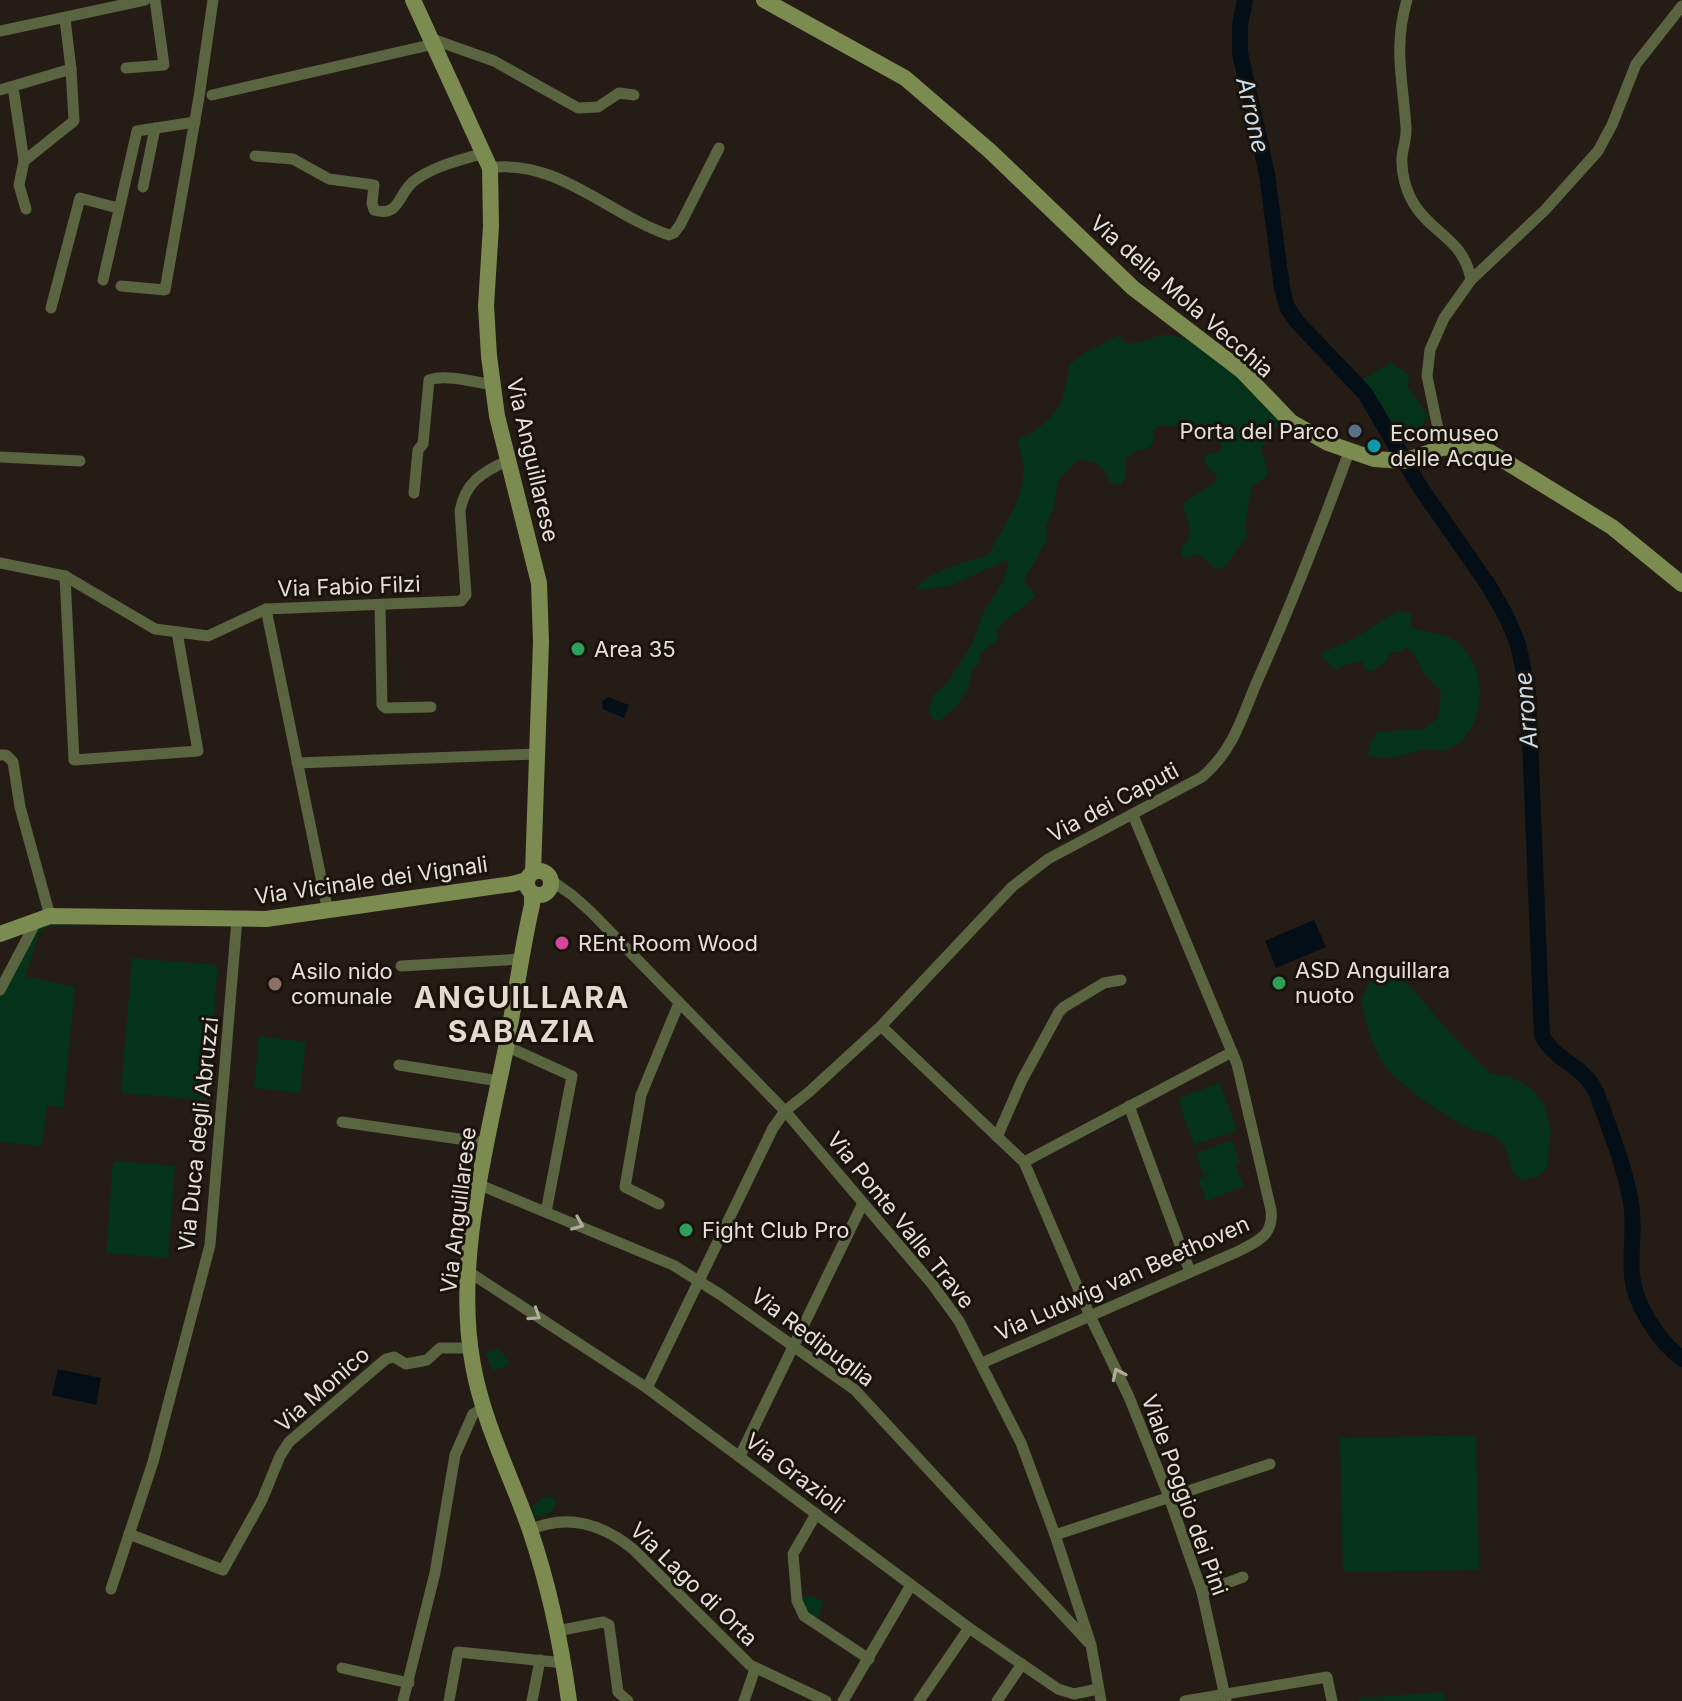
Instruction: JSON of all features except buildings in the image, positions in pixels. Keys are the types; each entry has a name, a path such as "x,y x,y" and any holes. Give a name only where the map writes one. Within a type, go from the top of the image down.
{"main road":[{"name":"Via Anguillarese","path":"413,0 487,161 491,226 486,306 493,385 507,461 539,583 541,642 534,850 538,886 521,959 480,1185 469,1272 470,1348 484,1408 530,1530 548,1590 569,1701"},
{"name":"Via della Mola Vecchia","path":"764,0 905,78 990,151 1133,288 1242,371 1291,422 1349,452 1404,461 1442,448 1477,447 1502,459 1612,527 1682,584"},
{"name":"Via Vicinale dei Vignali","path":"0,934 43,918 266,919 538,886"}],"street":[{"path":"0,31 145,0"},
{"path":"126,68 164,65 155,0"},
{"path":"121,286 165,290 213,0"},
{"path":"1407,0 1398,53 1406,128 1402,158 1404,181 1418,210 1464,255 1471,280"},
{"path":"1442,448 1429,395 1428,363 1432,344 1444,318 1471,280 1545,210 1593,156 1612,125 1639,59 1682,6"},
{"path":"24,161 74,121 65,19"},
{"path":"212,95 433,41 494,61 578,108 598,107 619,93 634,95"},
{"path":"0,90 71,69"},
{"path":"13,87 24,161 19,185 26,209"},
{"path":"103,280 137,131 195,122"},
{"path":"143,187 155,128"},
{"path":"255,156 293,159 329,179 374,185 374,210 389,211 399,205 405,189 414,180 447,164 487,161 540,171 671,235 680,225 719,148"},
{"path":"51,308 80,198 118,208"},
{"path":"414,493 418,450 423,444 429,380 447,378 493,385"},
{"name":"Via dei Caputi","path":"785,1111 881,1026 1012,887 1048,859 1202,777 1220,762 1235,735 1291,605 1349,452"},
{"path":"0,457 80,461"},
{"name":"Via Fabio Filzi","path":"0,563 65,576 155,629 208,636 266,609 461,601 464,598 462,498 477,477 507,461"},
{"path":"65,576 74,760 197,752 177,632"},
{"path":"380,606 382,705 386,708 431,707"},
{"path":"266,609 328,912"},
{"path":"297,763 537,754"},
{"path":"0,755 6,755 13,762 43,918 0,990"},
{"name":"Via Ludwig van Beethoven","path":"982,1363 1259,1240 1272,1222 1237,1064 1133,815"},
{"name":"Via Ponte Valle Trave","path":"538,886 591,912 785,1111 932,1284 959,1321 1021,1443 1091,1645 1100,1695"},
{"name":"Via Duca degli Abruzzi","path":"111,1589 153,1462 210,1245 237,919"},
{"path":"401,966 521,959"},
{"path":"997,1137 1022,1080 1059,1012 1104,983 1121,980"},
{"path":"659,1204 625,1187 641,1095 679,1003"},
{"path":"881,1026 1024,1162 1232,1052"},
{"path":"506,1046 572,1076 546,1212"},
{"path":"399,1065 499,1081"},
{"path":"1129,1106 1190,1272"},
{"path":"647,1388 773,1128 785,1111"},
{"path":"342,1122 487,1143"},
{"name":"Viale Poggio dei Pini","path":"1024,1162 1090,1316 1129,1397 1169,1497 1202,1592 1225,1698"},
{"name":"Via Redipuglia","path":"480,1185 673,1265 794,1345 855,1390 1091,1645"},
{"path":"740,1456 863,1203"},
{"name":"Via Grazioli","path":"469,1272 647,1388 969,1628 1058,1689 1074,1694"},
{"name":"Via Monico","path":"129,1534 223,1570 262,1500 289,1442 386,1359 394,1357 406,1364 427,1360 440,1348 470,1348"},
{"path":"403,1701 435,1573 455,1455 473,1414 484,1408"},
{"path":"1055,1535 1270,1464"},
{"path":"816,1514 793,1554 797,1601 804,1616 869,1659"},
{"name":"Via Lago di Orta","path":"530,1530 547,1523 571,1522 593,1524 615,1535 755,1669 826,1701"},
{"path":"1202,1592 1243,1577"},
{"path":"843,1701 911,1585"},
{"path":"557,1631 603,1622 609,1625 618,1692 628,1701"},
{"path":"919,1701 969,1628"},
{"path":"449,1701 458,1652 564,1663"},
{"path":"532,1701 540,1660"},
{"path":"997,1701 1022,1664"},
{"path":"342,1668 409,1683"},
{"path":"744,1701 755,1669"},
{"path":"1074,1694 1096,1673"},
{"path":"1185,1701 1225,1698 1327,1677 1332,1701"},
{"path":"1074,1694 1100,1695"}],"green space":[{"path":"1119,335 1126,343 1168,335 1199,345 1228,367 1277,417 1278,426 1264,434 1265,444 1261,446 1268,473 1252,486 1246,517 1247,535 1226,566 1216,569 1199,554 1186,558 1182,555 1182,546 1190,531 1183,504 1216,479 1217,474 1210,471 1204,461 1206,454 1218,452 1222,447 1201,432 1184,427 1157,426 1153,432 1155,439 1148,449 1138,450 1126,458 1126,476 1121,485 1110,483 1098,465 1077,460 1058,481 1054,506 1046,526 1047,539 1024,581 1036,596 996,629 998,641 981,652 980,661 972,670 969,686 958,705 941,720 933,720 928,711 934,694 947,683 972,644 983,613 1003,581 1009,564 1007,560 950,586 916,590 928,577 938,572 989,554 1022,486 1022,457 1017,440 1040,427 1055,411 1061,402 1069,365"},
{"path":"1391,363 1409,374 1408,387 1427,415 1428,420 1424,419 1417,440 1401,442 1360,381"},
{"path":"1400,611 1412,614 1410,627 1452,638 1467,652 1478,678 1479,706 1475,720 1459,743 1442,751 1424,750 1379,758 1368,755 1369,745 1378,732 1424,729 1438,718 1441,692 1423,672 1411,649 1391,652 1385,663 1370,672 1364,668 1362,661 1336,670 1320,655"},
{"path":"48,923 76,923 77,926 49,926 40,931 25,976 75,987 63,1107 47,1106 42,1146 0,1142 0,996 34,929"},
{"path":"132,958 218,965 207,1100 121,1093"},
{"path":"1379,974 1397,977 1413,989 1449,1032 1491,1074 1511,1077 1532,1089 1544,1104 1551,1131 1546,1170 1537,1177 1522,1180 1512,1172 1506,1150 1498,1139 1469,1128 1438,1110 1386,1067 1372,1039 1361,1000 1372,978"},
{"path":"259,1036 306,1042 300,1093 254,1088"},
{"path":"1220,1083 1237,1130 1194,1145 1178,1098"},
{"path":"1232,1140 1240,1162 1235,1165 1244,1186 1207,1201 1198,1179 1214,1172 1204,1175 1196,1153"},
{"path":"113,1161 175,1166 168,1258 106,1253"},
{"path":"499,1348 510,1364 493,1371 485,1353"},
{"path":"1476,1435 1479,1570 1343,1572 1340,1438"},
{"path":"545,1496 555,1499 555,1507 549,1513 534,1517 531,1508"},
{"path":"812,1596 823,1604 817,1621 807,1614 801,1597"},
{"path":"1444,1692 1445,1701 1359,1701 1359,1698"}],"shaded area":[{"path":"608,697 629,705 624,718 603,709 602,702"},
{"path":"1314,920 1326,947 1276,968 1265,941"},
{"path":"58,1369 101,1378 96,1405 52,1395"}],"waterway":[{"name":"Arrone","path":"1245,0 1240,25 1240,53 1267,174 1287,307 1298,323 1365,393 1420,487 1489,586 1518,644 1528,691 1542,1035 1554,1051 1586,1077 1598,1097 1621,1162 1631,1203 1634,1287 1650,1322 1682,1359"}],"place":[{"name":"Porta del Parco","path":"1355,431"},
{"name":"Ecomuseo delle Acque","path":"1374,446"},
{"name":"Area 35","path":"578,649"},
{"name":"REnt Room Wood","path":"562,943"},
{"name":"ASD Anguillara nuoto","path":"1279,983"},
{"name":"Asilo nido comunale","path":"275,984"},
{"name":"Fight Club Pro","path":"686,1230"}],"district":[{"name":"ANGUILLARA SABAZIA","path":"522,1014"}]}
